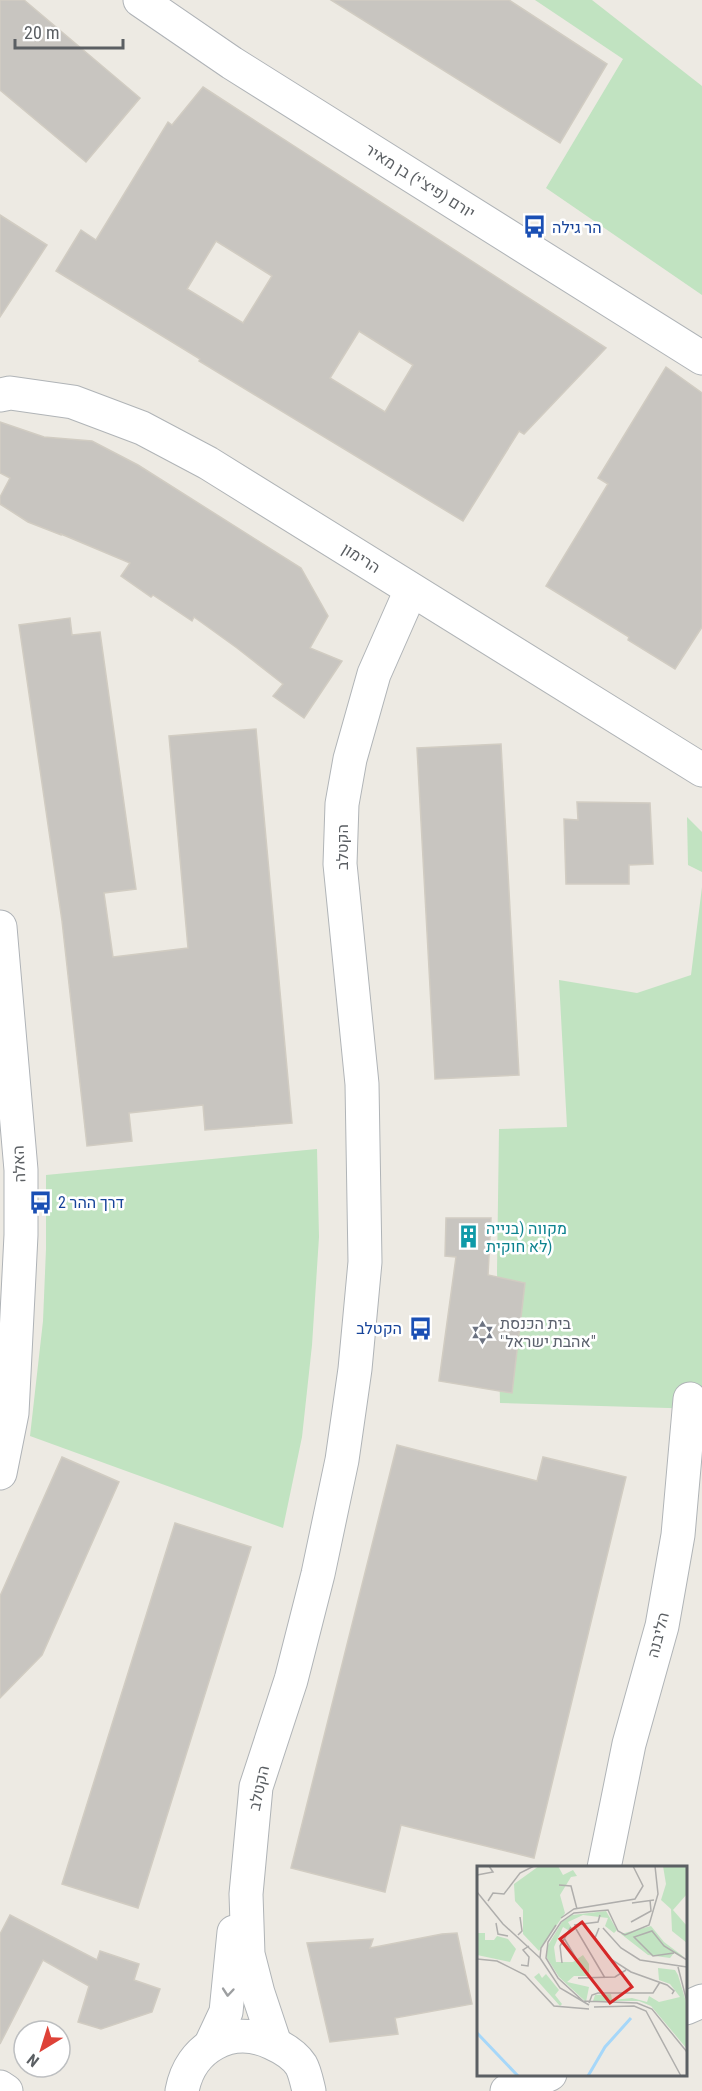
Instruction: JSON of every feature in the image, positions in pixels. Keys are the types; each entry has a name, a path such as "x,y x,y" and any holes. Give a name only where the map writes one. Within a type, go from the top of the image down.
{"street":[{"name":"יורם (פיצ'י) בן מאיר","path":"140,0 232,63 702,358"},
{"name":"הרימון","path":"0,395 10,393 73,402 142,428 208,463 702,770"},
{"name":"הקטלב","path":"275,2044 248,1954 246,1894 256,1787 291,1680 318,1574 342,1460 355,1369 365,1262 362,1096 355,996 340,864 342,804 350,759 374,674 411,590"},
{"name":"האלה","path":"0,927 21,1170 21,1235 12,1413 0,1473"},
{"name":"הליבנה","path":"603,1866 629,1744 662,1626 678,1535 690,1399"},
{"name":"הקטלב","path":"212,2044 226,2012 235,1920 246,1894"},
{"path":"687,2008 702,2001"},
{"path":"180,2087 194,2060 212,2044 234,2036 257,2036 285,2048 309,2082"},
{"path":"507,2091 546,2076"},
{"path":"0,2087 6,2091"}],"green space":[{"path":"535,0 592,0 702,86 702,295 546,188 623,59"},
{"path":"687,817 702,832 702,872 688,865"},
{"path":"702,887 702,1409 500,1403 497,1271 499,1129 567,1127 559,980 637,993 691,975"},
{"path":"317,1149 319,1237 312,1345 302,1437 283,1528 30,1436 43,1321 46,1175"}],"building":[{"path":"0,0 24,0 140,98 86,162 0,90"},
{"path":"331,0 509,0 607,64 560,143"},
{"path":"203,87 606,348 524,434 519,431 463,521 199,361 200,359 56,271 81,230 96,240 168,122 172,125","holes":["216,241 272,276 243,323 187,289","359,331 413,365 385,412 330,378"]},
{"path":"0,215 47,245 0,317"},
{"path":"666,367 702,393 702,627 675,669 628,640 629,637 546,586 608,484 598,478"},
{"path":"0,422 44,437 92,441 138,465 301,568 328,616 310,648 342,661 304,718 273,696 283,684 237,648 194,617 192,621 121,576 130,563 28,522 0,504 0,497 10,478 0,473"},
{"path":"70,618 72,635 100,632 136,889 104,893 113,957 188,948 169,736 256,729 292,1123 205,1130 203,1105 129,1113 132,1141 87,1146 62,921 19,625"},
{"path":"501,744 519,1075 435,1079 417,748"},
{"path":"577,802 650,803 653,864 629,865 629,884 566,884 564,819 578,820"},
{"name":"בית הכנסת \"אהבת ישראל\"","path":"446,1218 491,1218 488,1275 525,1283 512,1393 439,1381 456,1257 445,1256"},
{"path":"397,1445 537,1481 543,1457 626,1477 534,1858 401,1825 385,1892 291,1868"},
{"path":"62,1457 119,1482 42,1655 0,1698 0,1596"},
{"path":"175,1523 251,1547 138,1908 62,1884"},
{"path":"10,1915 97,1960 100,1951 139,1964 134,1980 160,1989 152,2012 101,2029 78,2022 89,1986 43,1960 0,2044 0,1934"},
{"path":"457,1933 472,2004 395,2018 398,2034 330,2042 307,1943 373,1939 370,1948"}],"place":[{"name":"הר גילה","path":"534,227"},
{"name":"דרך ההר 2","path":"40,1202"},
{"name":"מקווה (בנייה לא חוקית)","path":"468,1237"},
{"name":"הקטלב","path":"420,1328"},
{"name":"בית הכנסת \"אהבת ישראל\"","path":"482,1332"}]}
